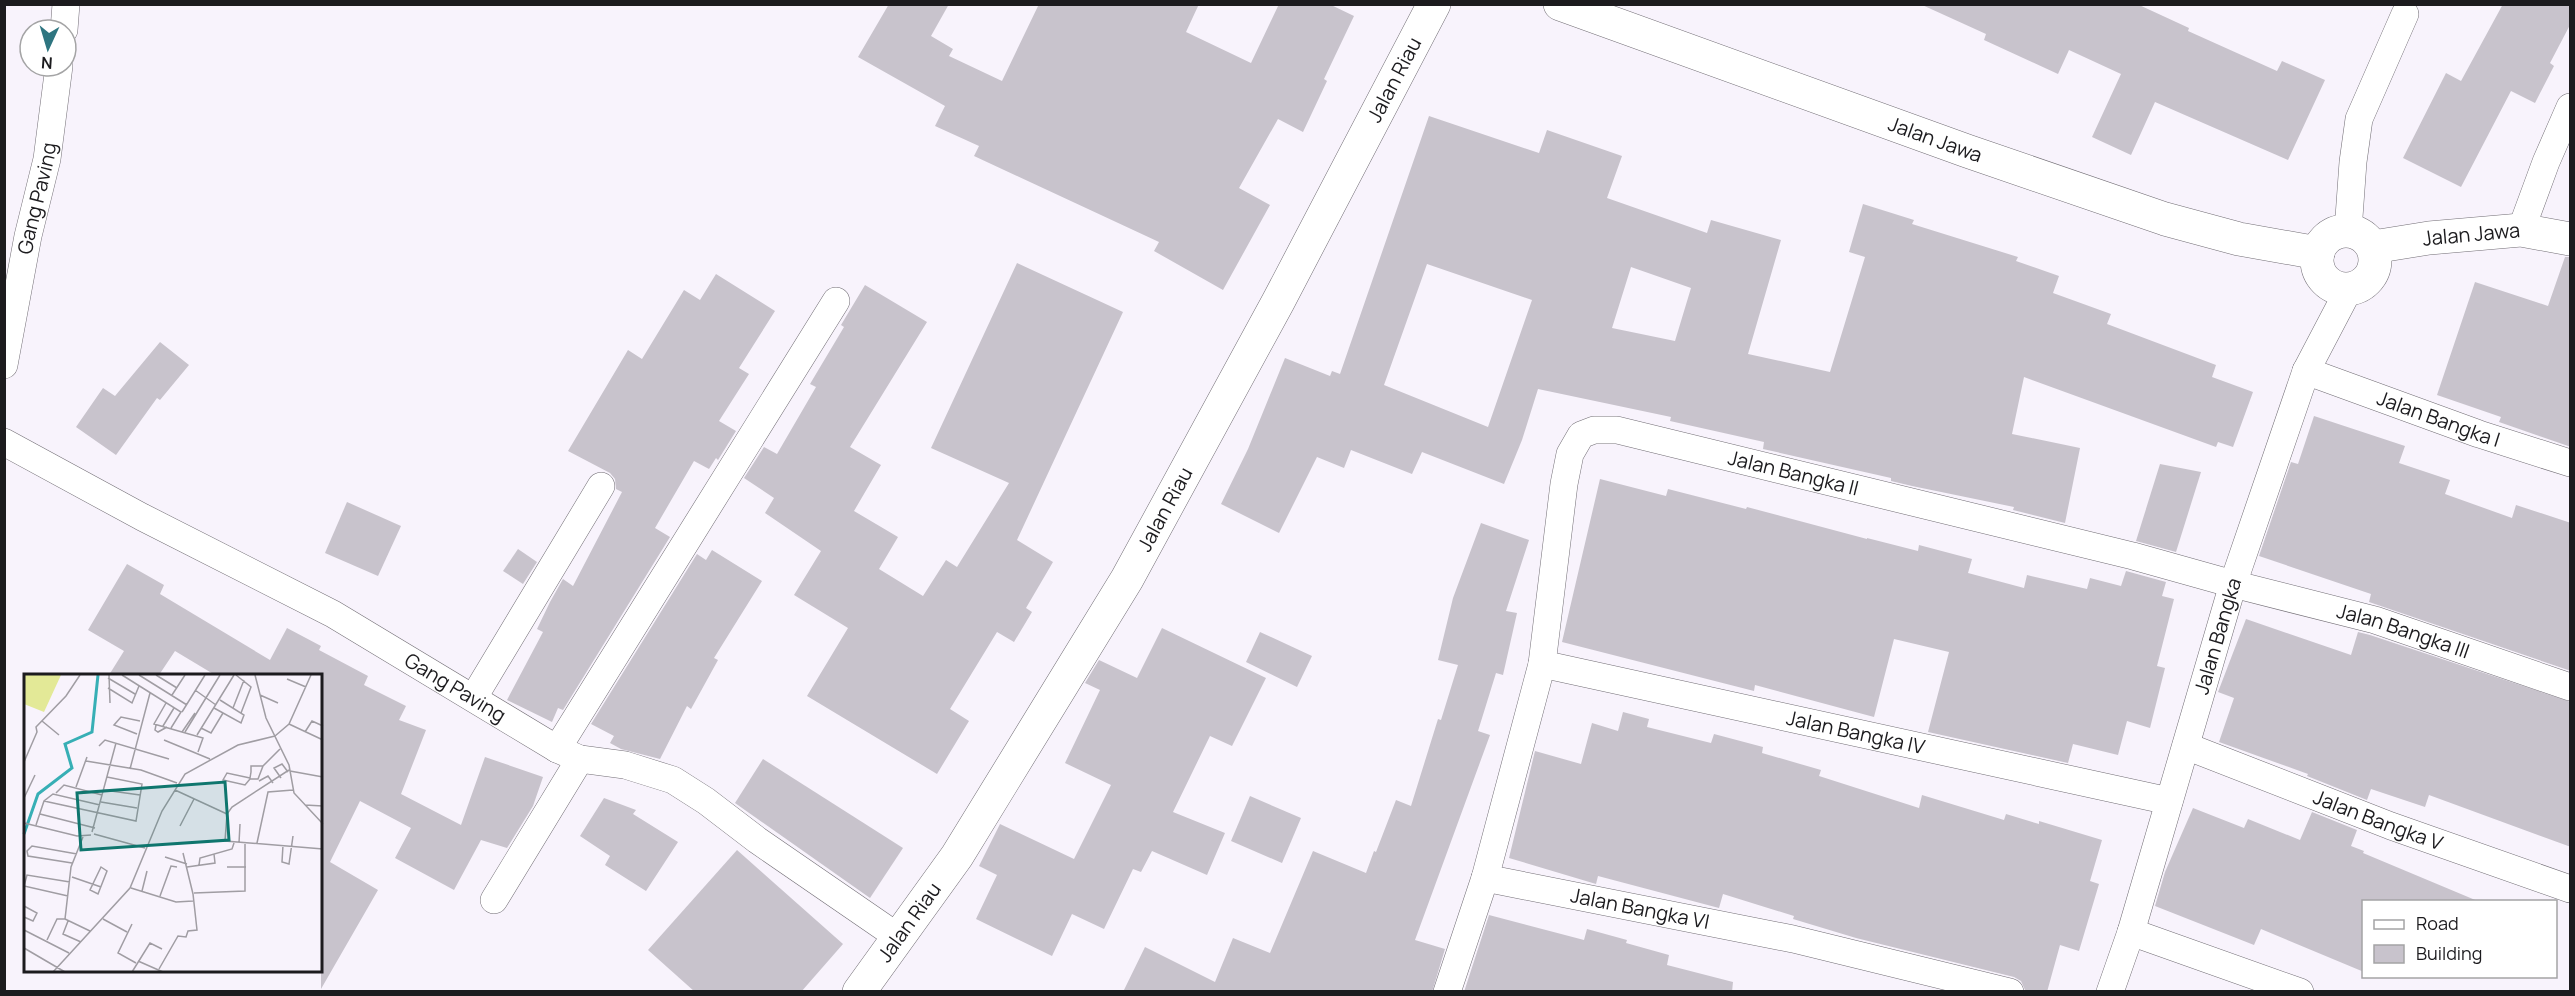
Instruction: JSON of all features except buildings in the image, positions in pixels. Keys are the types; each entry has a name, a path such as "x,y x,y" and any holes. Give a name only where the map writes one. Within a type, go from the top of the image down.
{"main road":[{"name":"Jalan Riau","path":"859,992 957,855 1127,579 1278,302 1434,4"},
{"name":"Jalan Jawa","path":"1560,4 1967,151 2165,219 2239,239 2318,253"},
{"name":"Jalan Jawa","path":"2361,239 2429,238 2521,231 2571,239"},
{"path":"2329,237 2361,239 2375,258 2374,269 2368,279 2359,286 2349,289 2337,288 2328,283 2321,274 2317,264 2318,253 2329,237"}],"street":[{"path":"2361,239 2352,162 2359,119 2404,14"},
{"name":"Gang Paving","path":"4,365 28,236 47,159 57,78"},
{"path":"2521,231 2546,162 2571,107"},
{"name":"Jalan Bangka","path":"2110,992 2131,933 2233,584 2307,371 2349,289"},
{"path":"494,900 569,754 836,301"},
{"name":"Jalan Bangka I","path":"2307,371 2479,434 2571,463"},
{"name":"Jalan Bangka II","path":"1542,664 1564,484 1570,454 1581,435 1594,430 1617,430 2133,556 2233,584"},
{"name":"Gang Paving","path":"4,442 142,517 333,614 569,754 625,765 673,780 898,937"},
{"path":"474,697 602,486"},
{"name":"Jalan Bangka III","path":"2233,584 2375,620 2571,687"},
{"path":"1447,992 1485,878 1542,664"},
{"name":"Jalan Bangka IV","path":"1542,664 2169,801"},
{"name":"Jalan Bangka V","path":"2186,746 2391,826 2571,889"},
{"name":"Jalan Bangka VI","path":"1485,878 1793,939 2010,992"},
{"path":"2131,933 2300,992"}]}
